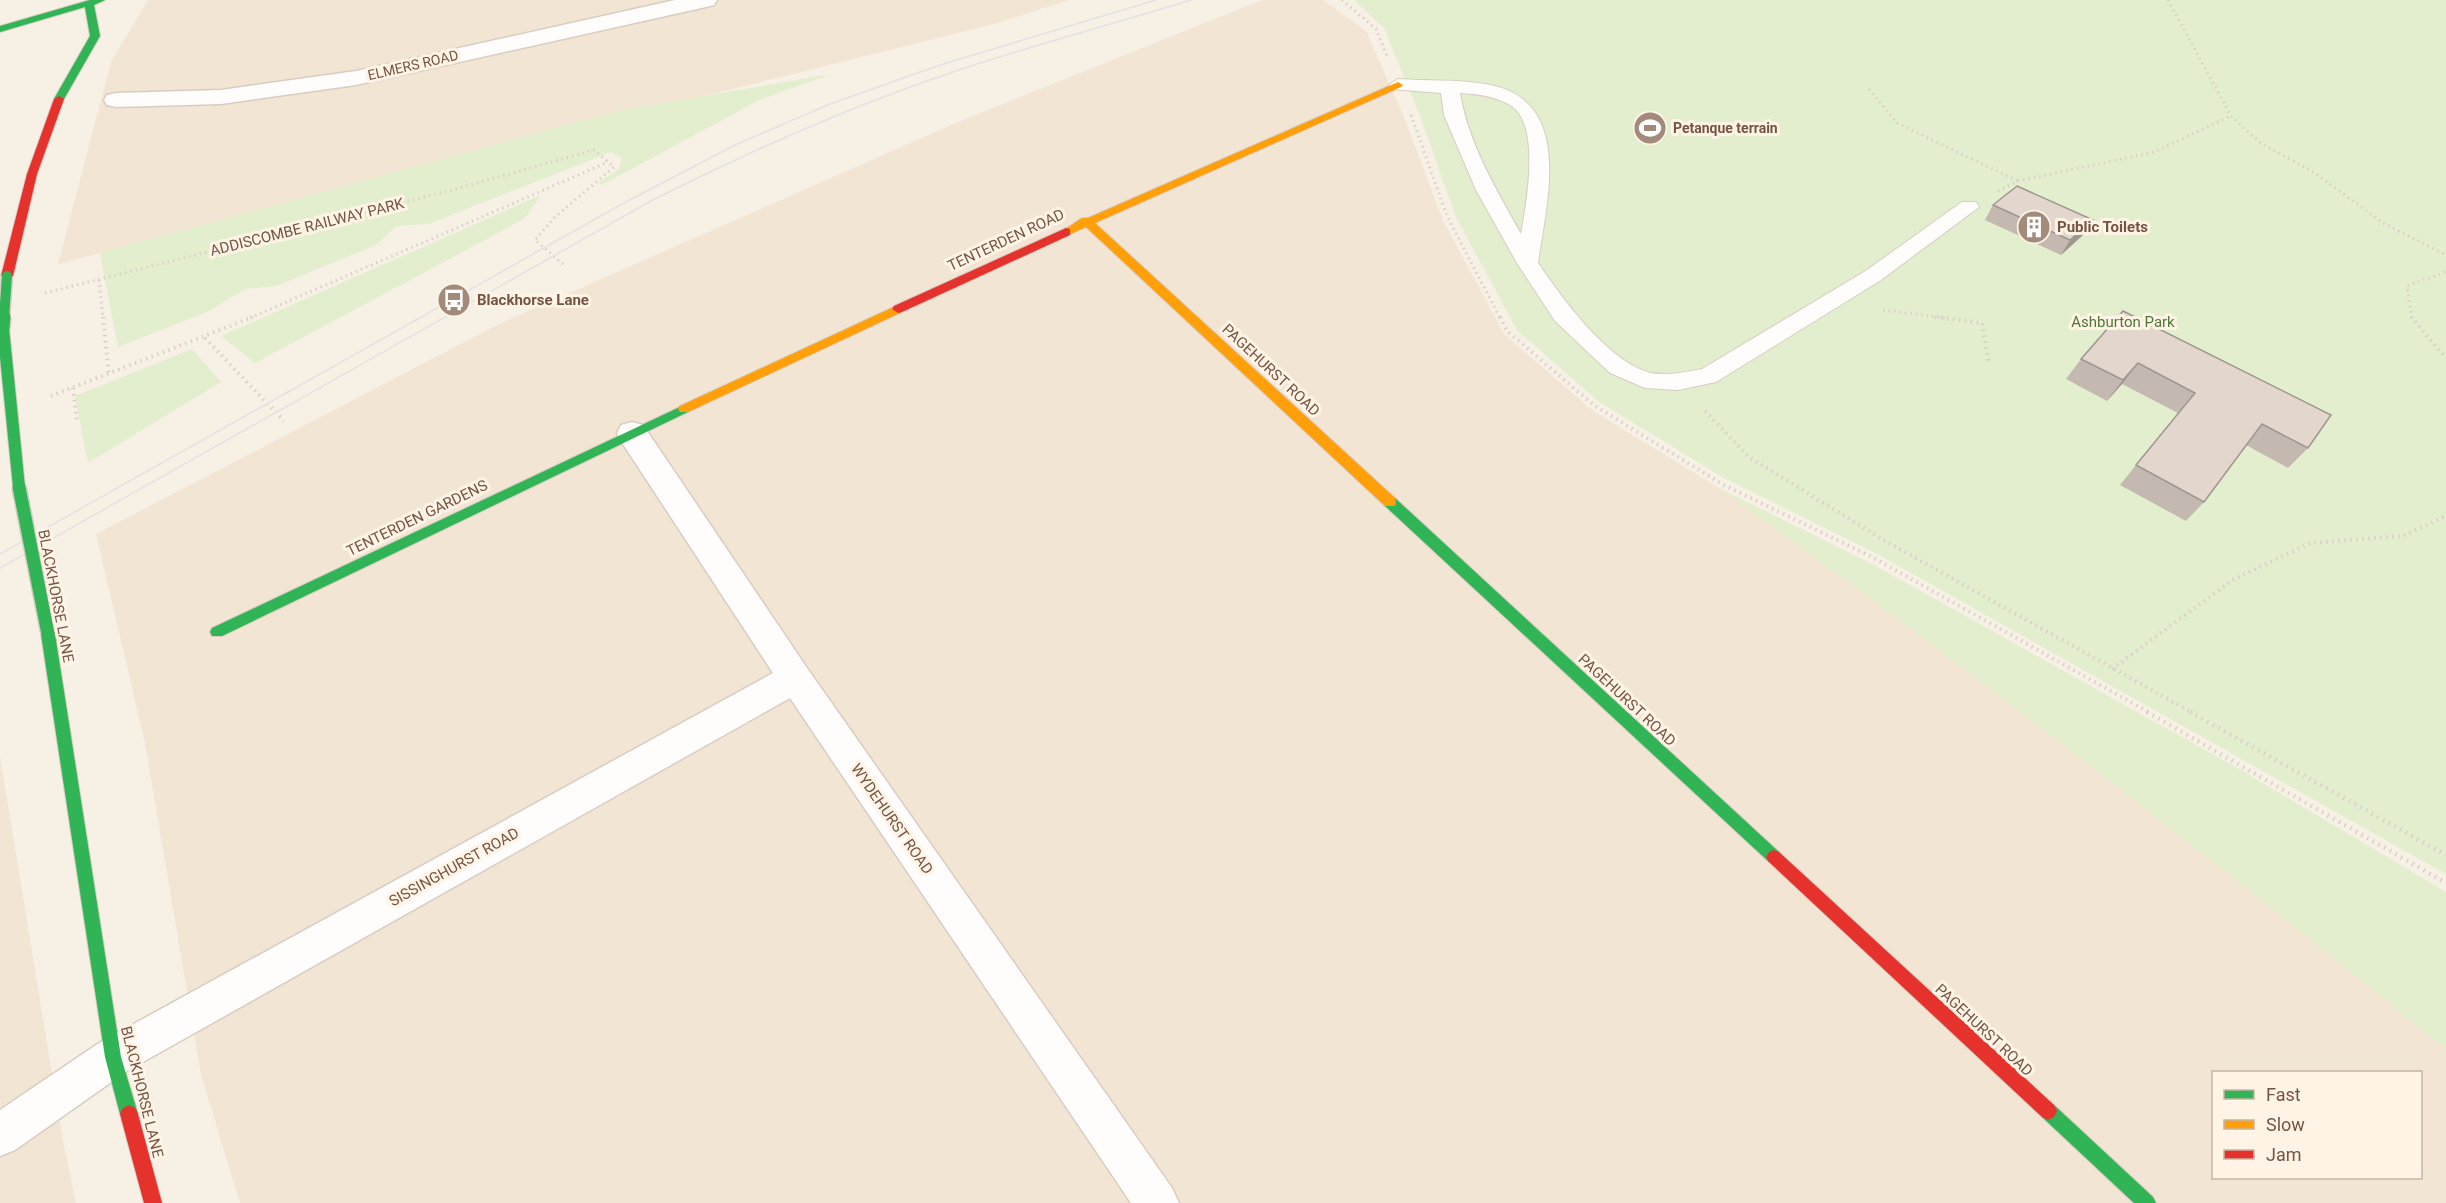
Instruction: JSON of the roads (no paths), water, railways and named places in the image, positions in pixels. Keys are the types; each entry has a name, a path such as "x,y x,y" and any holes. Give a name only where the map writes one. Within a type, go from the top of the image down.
{"street":[{"name":"ELMERS ROAD","path":"116,100 221,97 356,78 706,0"},
{"path":"0,29 95,3"},
{"name":"BLACKHORSE LANE","path":"95,3 95,36 58,101 32,174 7,276 3,328 19,487 48,634 113,1057 153,1203"},
{"name":"TENTERDEN ROAD","path":"632,433 1086,221 1398,85"},
{"name":"PAGEHURST ROAD","path":"1086,221 2147,1203"},
{"name":"TENTERDEN GARDENS","path":"217,632 632,433"},
{"name":"WYDEHURST ROAD","path":"632,433 795,678 1157,1203"},
{"name":"SISSINGHURST ROAD","path":"0,1136 113,1057 795,678"}],"lane":[{"path":"1398,85 1484,89 1519,102 1535,128 1541,173 1527,263"},
{"path":"1450,87 1454,115 1486,190 1527,263 1563,316 1618,367 1645,380 1678,382 1708,376 1874,275 1969,207"}],"tram line":[{"path":"0,554 622,204 735,145 830,104 943,64 1156,0"},
{"path":"0,568 651,201 726,165 839,114 956,71 1191,0"}],"place":[{"name":"Petanque terrain","path":"1650,128"},
{"name":"Public Toilets","path":"2034,227"},
{"name":"Blackhorse Lane","path":"454,300"}],"park label":[{"name":"Ashburton Park","path":"2123,322"}]}
